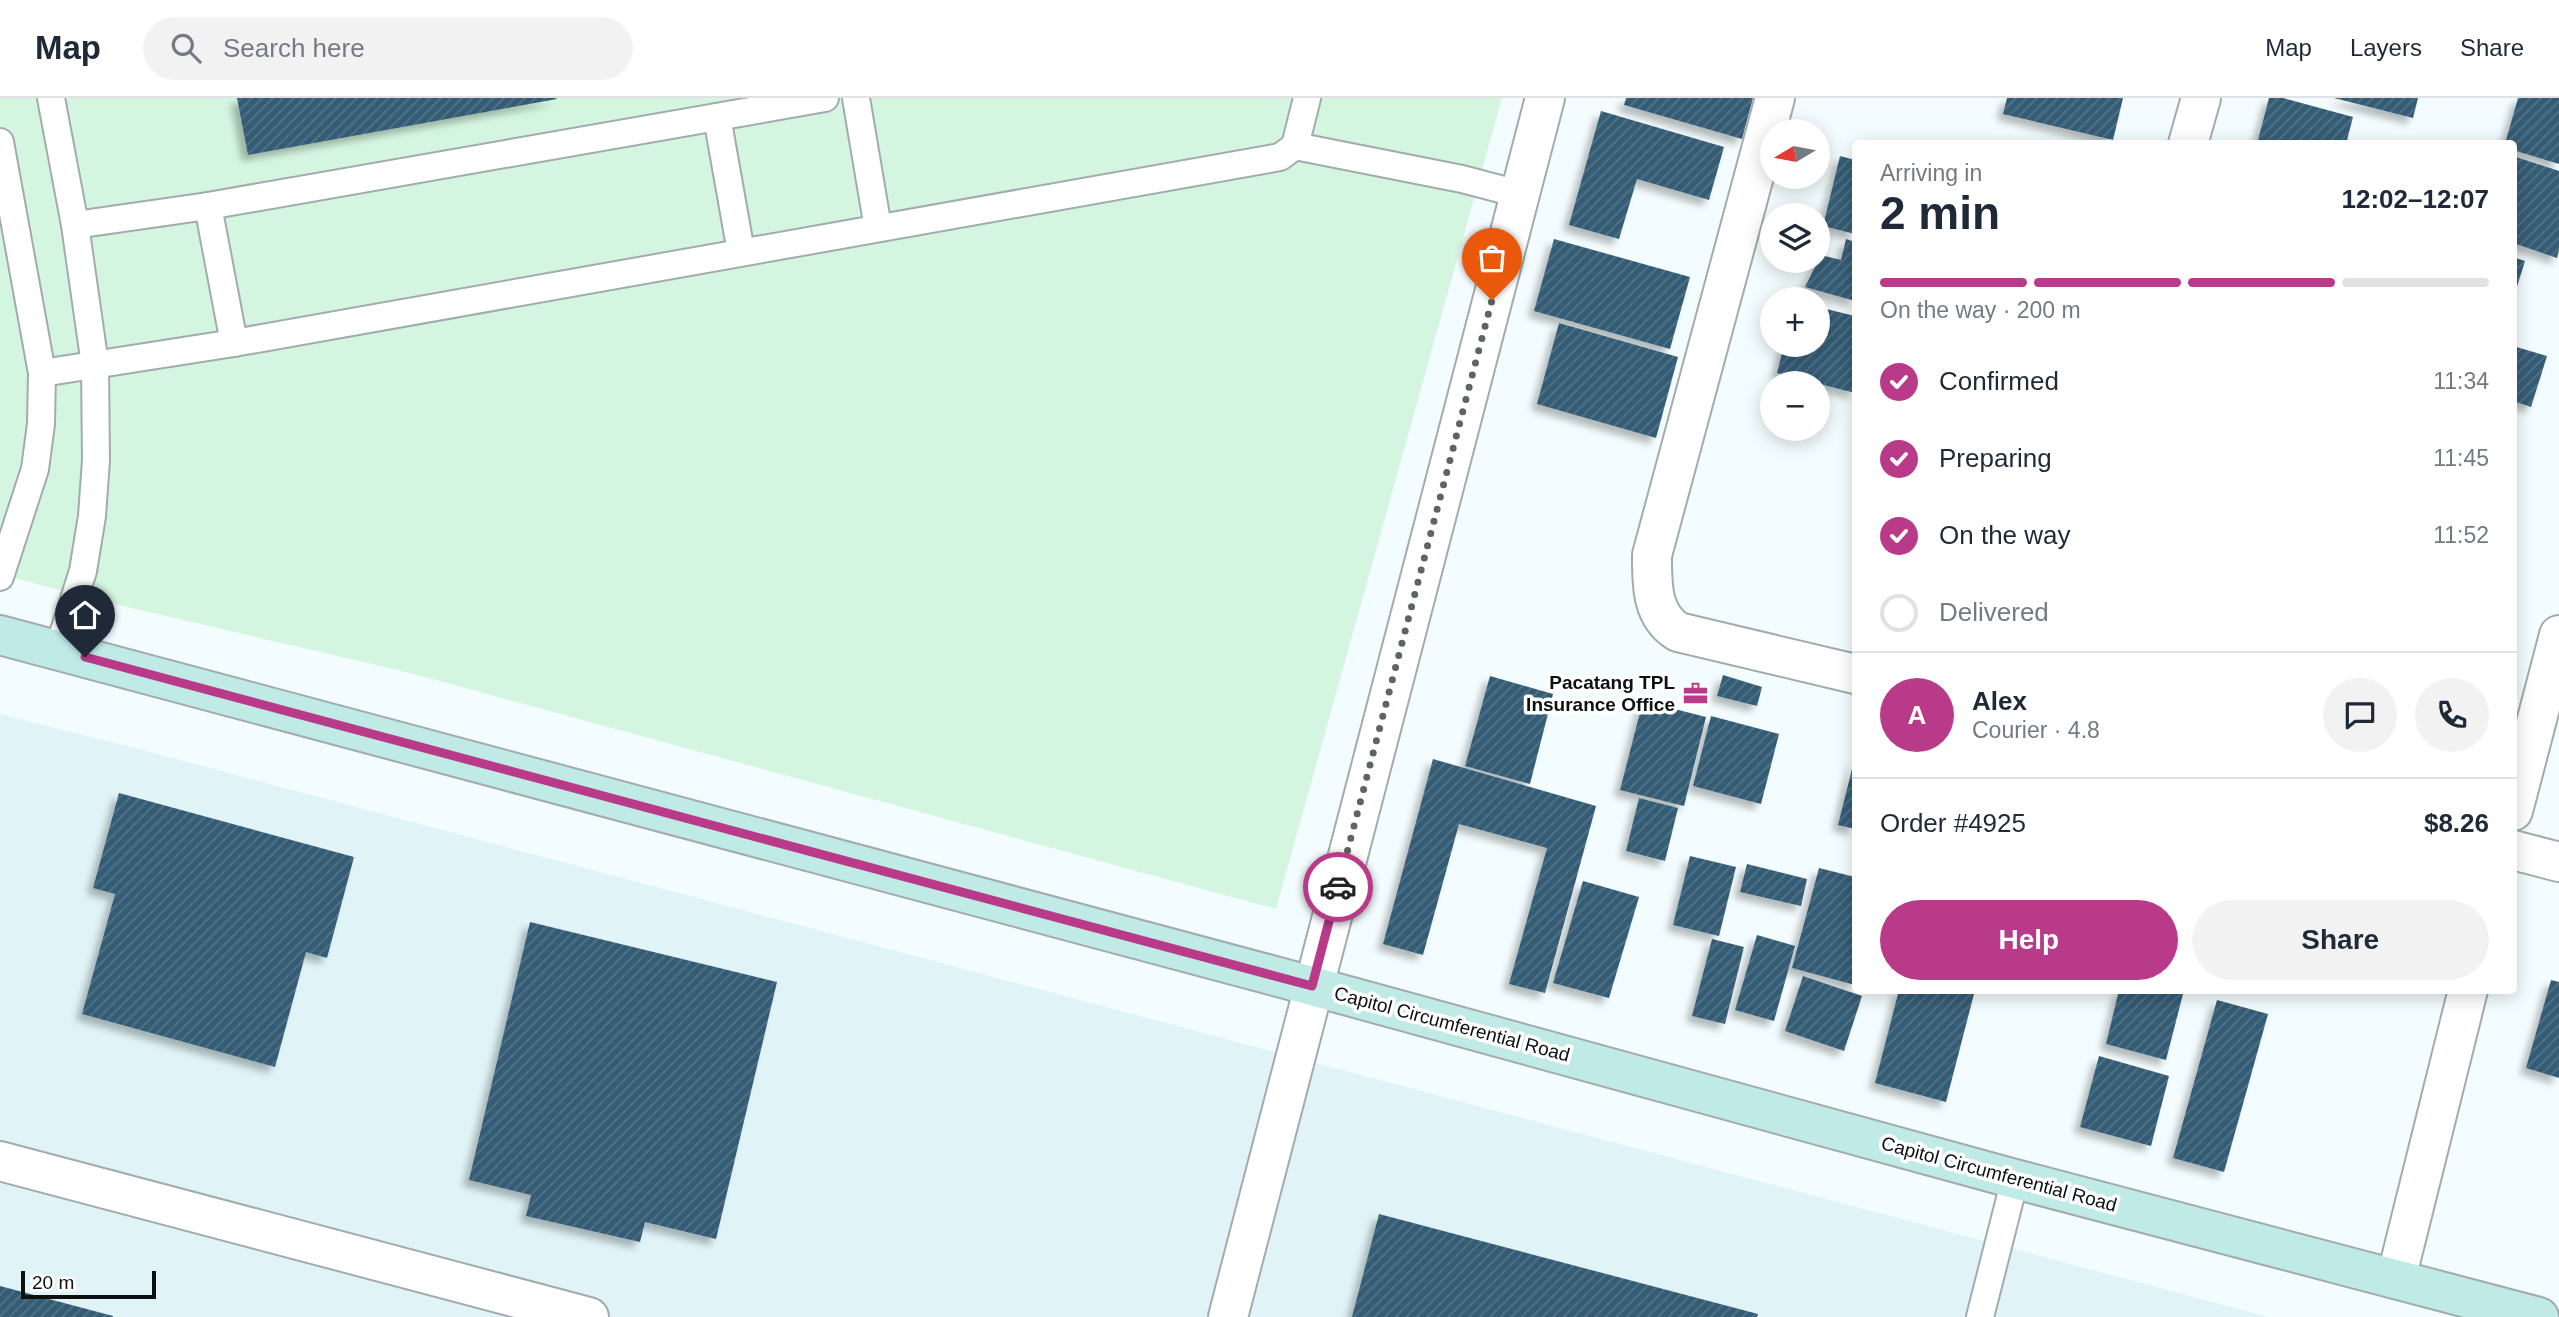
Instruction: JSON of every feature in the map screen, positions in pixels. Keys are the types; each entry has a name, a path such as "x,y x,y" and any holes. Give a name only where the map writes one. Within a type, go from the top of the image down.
{"main road":[{"name":"Capitol Circumferential Road","path":"0,635 1312,986 2015,1179 2539,1317"}],"street":[{"path":"1228,1317 1545,98"},
{"path":"1775,98 1652,555 1652,581 1657,607 1666,624 1678,632 1852,673"},
{"path":"2189,140 2200,98"},
{"path":"2517,796 2559,635"},
{"path":"2517,851 2559,862"},
{"path":"2396,1279 2467,994"},
{"path":"0,1161 589,1317"}],"lane":[{"path":"51,98 75,225 95,365 96,460 92,516 83,571 58,650"},
{"path":"75,225 208,206 825,98"},
{"path":"856,98 878,228"},
{"path":"42,373 234,342 1280,157 1295,146 1307,98"},
{"path":"717,117 741,252"},
{"path":"0,142 42,373 41,424 35,469 0,577"},
{"path":"1295,146 1462,179 1519,194"},
{"path":"208,206 234,342"},
{"path":"1980,1317 2015,1179"}],"shaded area":[{"path":"0,714 131,747 2269,1317 0,1317"}],"green space":[{"path":"0,98 1502,98 1276,909 410,673 90,598 0,574"}],"building":[{"path":"237,98 556,98 557,99 248,155"},
{"path":"1626,98 1753,98 1742,139 1624,105"},
{"path":"2007,98 2123,98 2113,140 2003,114"},
{"path":"2269,98 2283,98 2353,117 2347,140 2258,140"},
{"path":"2334,98 2418,98 2413,118"},
{"path":"2518,98 2559,98 2559,164 2517,151 2517,140 2506,140"},
{"path":"1601,111 1724,147 1709,200 1637,179 1619,239 1569,225"},
{"path":"1840,156 1852,159 1852,233 1830,228 1829,203"},
{"path":"2517,157 2559,171 2557,258 2517,244"},
{"path":"1554,239 1690,277 1670,349 1534,311"},
{"path":"1846,239 1852,241 1852,300 1830,294 1830,287 1805,287 1812,273 1830,273 1830,257 1841,260"},
{"path":"2517,258 2525,261 2517,286"},
{"path":"1830,310 1852,315 1852,392 1830,387 1830,371 1778,371 1781,357 1830,357"},
{"path":"1559,323 1678,357 1656,438 1537,404"},
{"path":"2517,347 2547,356 2531,407 2517,402"},
{"path":"1723,675 1762,687 1757,706 1717,696"},
{"path":"1490,676 1553,694 1530,784 1465,766"},
{"path":"1643,701 1706,717 1684,806 1620,790"},
{"path":"1711,716 1779,734 1761,804 1693,786"},
{"path":"1433,759 1596,806 1545,993 1509,984 1547,848 1459,824 1423,955 1383,944"},
{"path":"1852,769 1852,828 1838,825"},
{"path":"119,793 354,857 327,958 306,952 275,1067 82,1014 115,894 93,888"},
{"path":"1639,798 1678,808 1665,861 1626,851"},
{"path":"1690,856 1736,867 1719,936 1673,925"},
{"path":"1747,864 1807,879 1801,906 1740,892"},
{"path":"1819,868 1852,876 1852,984 1792,968"},
{"path":"1583,881 1639,897 1609,998 1553,983"},
{"path":"530,922 777,982 716,1239 645,1222 640,1242 526,1216 531,1195 469,1180"},
{"path":"1757,935 1795,946 1774,1021 1735,1010"},
{"path":"1712,939 1744,947 1725,1024 1692,1016"},
{"path":"1803,976 1862,996 1844,1051 1785,1031"},
{"path":"2551,980 2559,982 2559,1078 2526,1068"},
{"path":"1898,994 1974,994 1946,1102 1875,1083"},
{"path":"2118,994 2183,994 2166,1060 2106,1044"},
{"path":"2217,1000 2268,1014 2224,1172 2173,1158"},
{"path":"2099,1056 2169,1076 2151,1146 2080,1127"},
{"path":"1379,1214 1758,1314 1757,1317 1352,1317"},
{"path":"0,1286 113,1316 113,1317 0,1317"}],"way so far":[{"path":"1338,887 1492,300"}],"place":[{"name":"Pacatang TPL Insurance Office","path":"1695,693"}],"route":[{"path":"85,657 1312,986 1338,887"}]}
